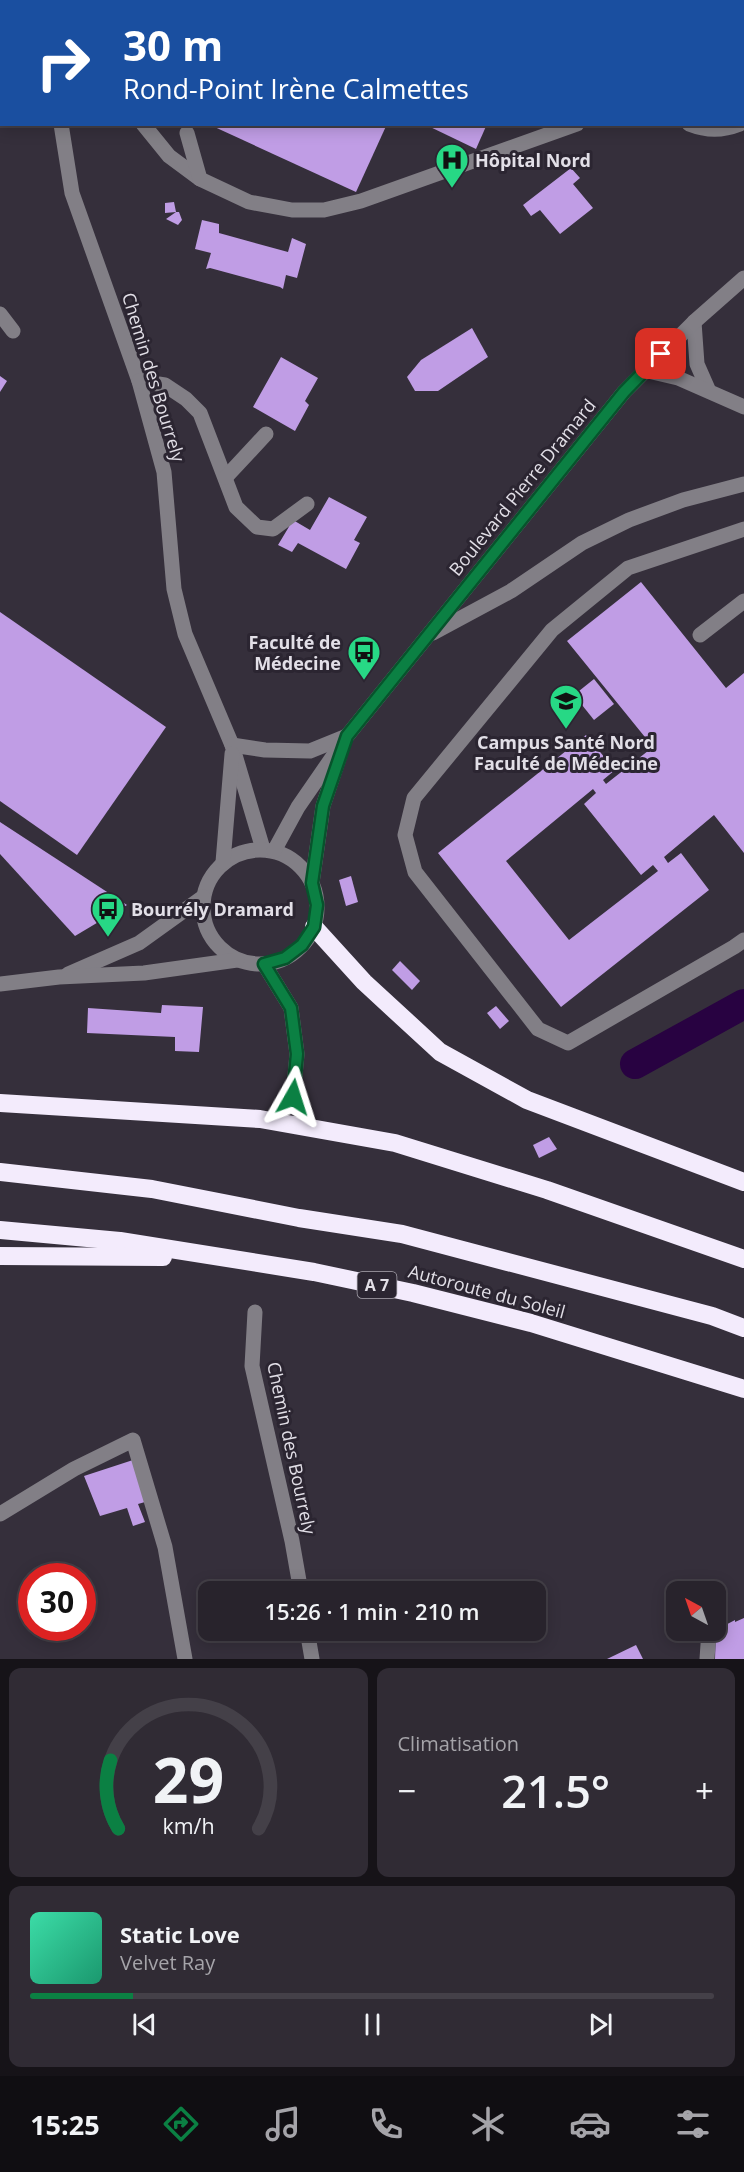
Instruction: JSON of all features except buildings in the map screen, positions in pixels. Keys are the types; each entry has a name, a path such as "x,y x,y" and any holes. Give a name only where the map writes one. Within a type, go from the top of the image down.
{"highway":[{"path":"314,927 364,982 440,1052 527,1101 744,1182"},
{"path":"0,1103 260,1119 395,1143 536,1186 744,1258"},
{"name":"Autoroute du Soleil","path":"0,1173 152,1189 299,1218 402,1234 712,1316 744,1329"},
{"name":"Autoroute du Soleil","path":"0,1230 120,1241 314,1272 413,1293 531,1323 744,1389"},
{"path":"0,1256 227,1258"}],"street":[{"name":"Chemin des Bourrely","path":"61,126 72,193 139,381 164,472 174,589 185,634 232,745 268,850"},
{"path":"145,126 169,156 200,179 249,202 292,210 324,210 362,201 571,126"},
{"path":"694,126 704,130 736,126"},
{"path":"187,133 200,179"},
{"name":"Boulevard Pierre Dramard","path":"268,850 347,736 624,392 694,322 744,278"},
{"path":"0,315 13,331"},
{"path":"694,322 697,364 708,389"},
{"path":"644,370 678,378 708,389 744,407"},
{"path":"139,381 165,385 186,399 200,413 236,507 257,527 273,529 307,504"},
{"path":"226,477 266,434"},
{"path":"428,636 512,591 582,543 610,529 682,500 744,484"},
{"path":"744,529 628,568 552,630 414,798 405,835 415,872 538,1029 568,1043 744,940"},
{"path":"700,635 744,601"},
{"path":"232,745 265,750 310,751 347,736"},
{"name":"Boulevard Pierre Dramard","path":"312,883 323,806 347,736"},
{"name":"Chemin des Bourrely","path":"223,862 232,745"},
{"path":"0,984 144,973 237,960 264,964 285,958 302,945 314,927 317,905 312,883 297,862 268,850 242,852 223,862 210,878 203,897 204,923 217,945 237,960"},
{"path":"59,978 138,943 203,897"},
{"path":"264,964 291,1008 297,1054 293,1097"},
{"name":"Chemin des Bourrely","path":"255,1312 252,1366 299,1581"},
{"path":"0,1514 74,1469 133,1440 165,1547 185,1659"},
{"path":"309,1641 312,1659"},
{"path":"708,1659 709,1641"}],"waterway":[{"path":"635,1064 744,1004"}],"place":[{"name":"Hôpital Nord","path":"452,189"},
{"name":"Faculté de Médecine","path":"364,681"},
{"name":"Campus Santé Nord Faculté de Médecine","path":"566,730"},
{"name":"Bourrély Dramard","path":"108,938"}],"route":[{"path":"293,1097 297,1054 291,1008 264,964 285,958 302,945 314,927 317,905 312,883 323,806 347,736 624,392 661,354"}]}
